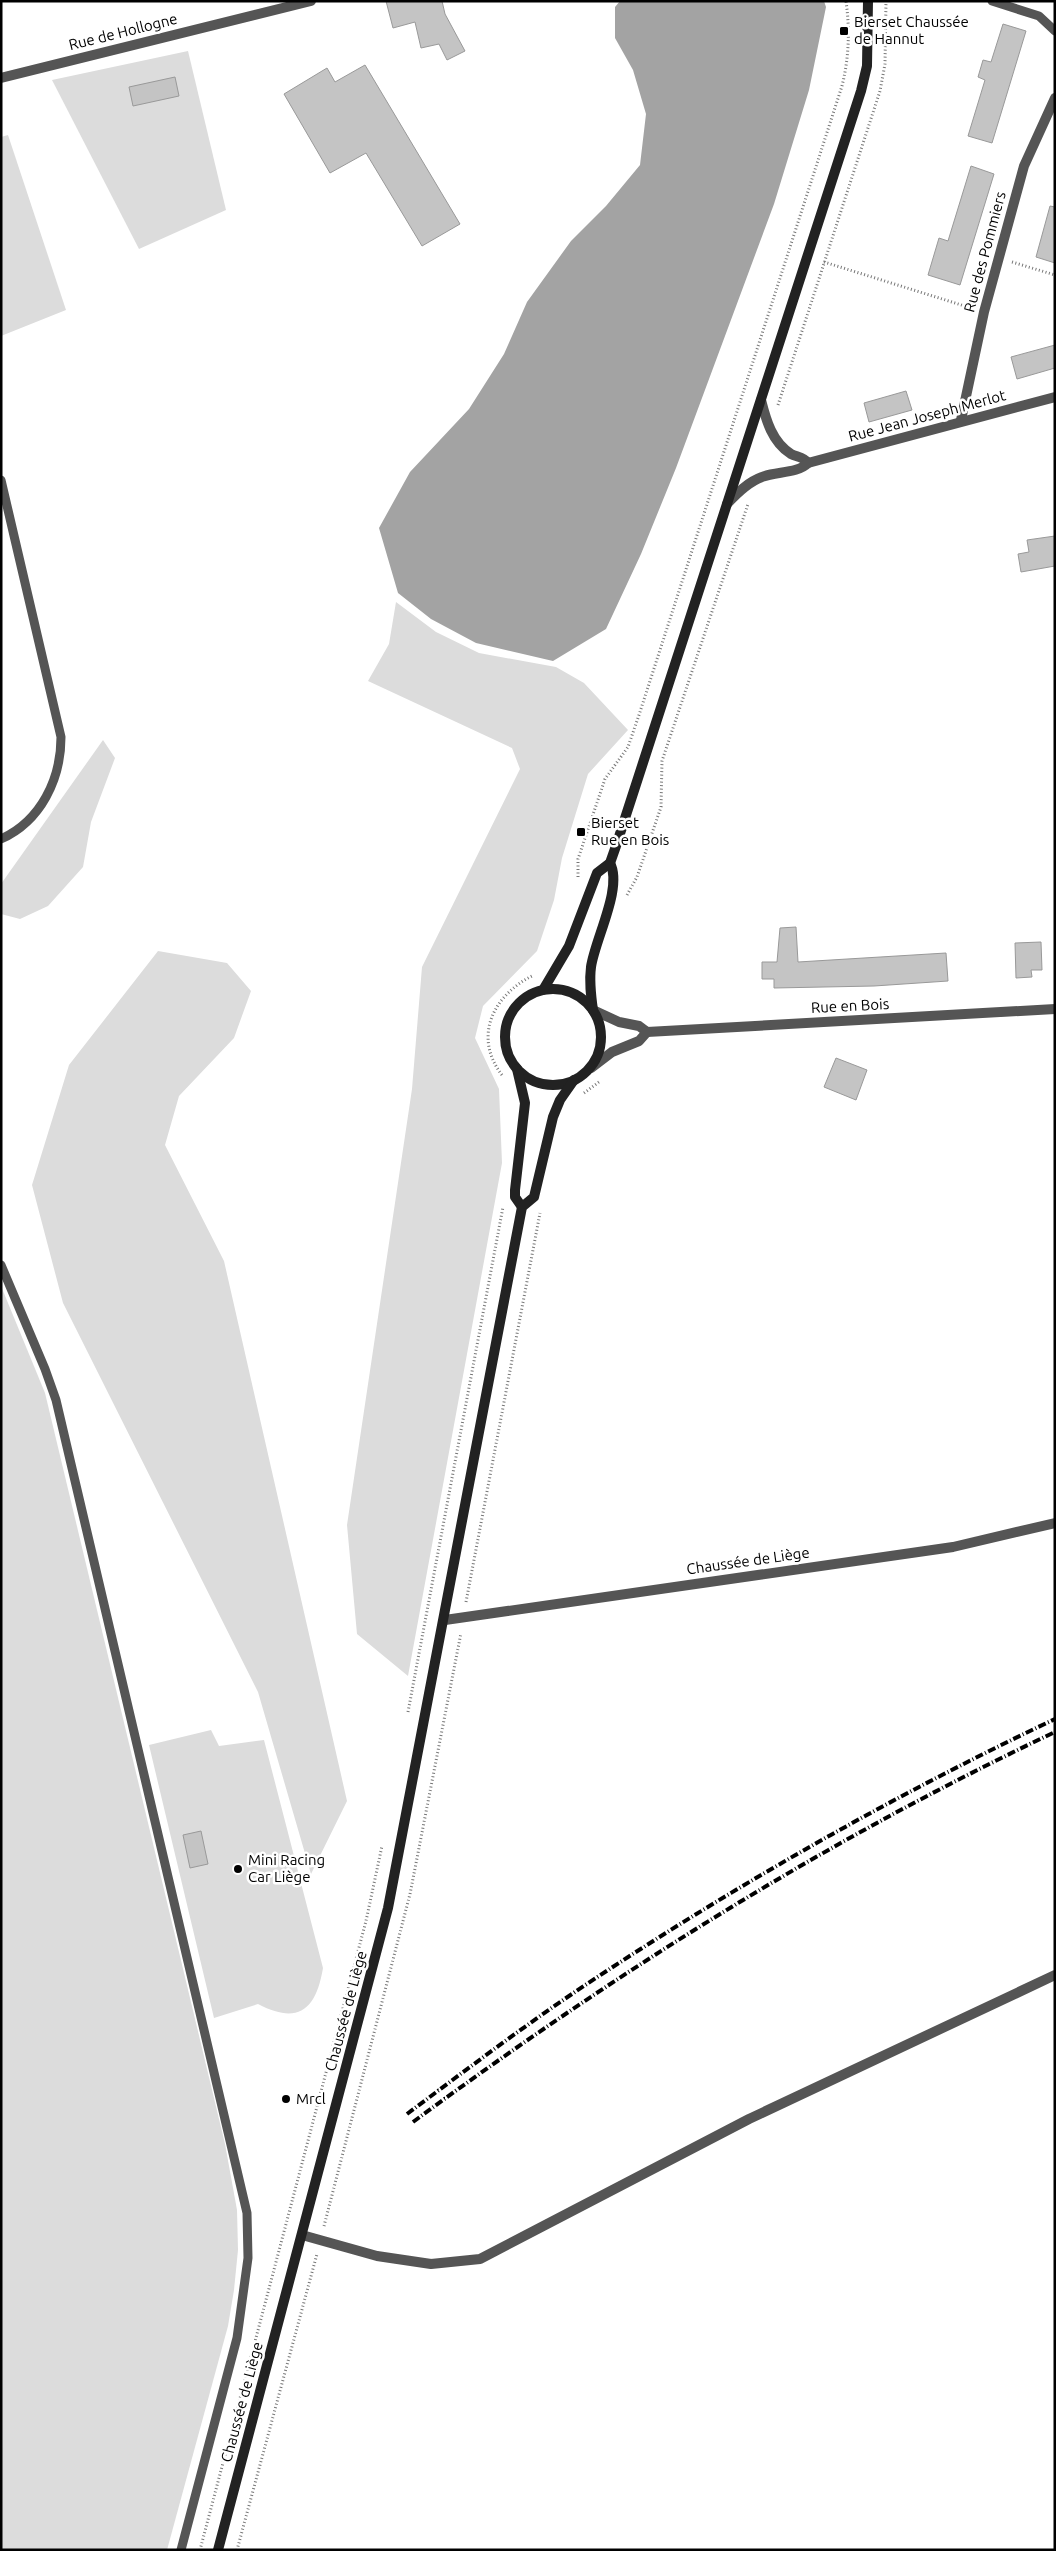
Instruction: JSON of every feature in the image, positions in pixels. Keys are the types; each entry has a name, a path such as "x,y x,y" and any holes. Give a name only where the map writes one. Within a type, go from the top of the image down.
{"main road":[{"path":"543,990 566,952 597,873 610,863 862,91 867,66 868,1"},
{"path":"593,1010 571,992 557,989 543,990 527,996 515,1008 507,1022 505,1039 508,1055 517,1069 530,1080 546,1085 562,1085 574,1080 591,1068 599,1053 601,1037 599,1023 593,1010 590,985 591,966 615,880 610,863"},
{"name":"Chaussée de Liège","path":"517,1069 525,1104 514,1190 515,1197 522,1207"},
{"name":"Chaussée de Liège","path":"218,2550 388,1908 445,1620 522,1207 534,1197 553,1117 560,1100 574,1080"}],"street":[{"name":"Rue de Hollogne","path":"1,78 311,1"},
{"name":"Rue des Pommiers","path":"961,420 984,312 1024,166 1055,98"},
{"name":"Rue Jean Joseph Merlot","path":"727,504 749,483 762,477 797,469 808,463 961,420 1055,397"},
{"path":"761,400 766,420 776,440 791,454 808,463"},
{"name":"Rue en Bois","path":"593,1010 619,1022 639,1026 647,1032 1055,1009"},
{"path":"591,1068 612,1052 639,1041 647,1032"},
{"name":"Chaussée de Liège","path":"445,1620 953,1547 1055,1523"},
{"path":"302,2235 377,2256 431,2264 480,2259 749,2118 1055,1975"}],"lane":[{"path":"992,1 1015,5 1039,16 1055,31"},
{"path":"1,480 61,737 59,766 48,795 28,820 15,832 1,839"},
{"path":"1,1265 45,1369 56,1400 247,2213 248,2258 241,2319 181,2550"}],"path":[{"path":"778,408 880,91 885,64 886,1"},
{"path":"807,257 984,312"},
{"path":"1000,258 1055,275"},
{"path":"623,901 638,877 661,807 662,761 741,523 753,497"},
{"path":"582,1094 603,1078"},
{"path":"237,2550 321,2240 410,1894 541,1208"}],"shaded area":[{"path":"620,1 824,1 826,7 809,90 774,204 676,468 641,554 606,629 553,661 476,643 431,619 398,593 379,528 410,472 469,409 504,354 527,302 571,241 606,206 640,165 646,114 633,70 615,38 615,7"},
{"path":"188,51 226,210 139,249 52,80"},
{"path":"8,135 66,310 1,336 1,137"},
{"path":"396,602 436,632 479,653 556,667 584,683 628,730 588,774 562,858 554,900 537,951 483,1006 475,1038 499,1089 502,1163 408,1676 357,1634 347,1525 412,1089 422,967 520,769 512,748 368,681 389,644"},
{"path":"103,740 115,758 91,822 83,867 48,906 20,919 1,914 1,884"},
{"path":"158,951 227,963 251,991 234,1038 179,1096 165,1145 224,1261 347,1801 311,1874 258,1692 63,1303 32,1185 69,1065"},
{"path":"1,1286 45,1393 225,2144 237,2210 238,2250 228,2326 167,2550 1,2550"},
{"name":"Mini Racing Car Liège","path":"211,1730 219,1746 264,1740 323,1968 316,1994 303,2010 294,2013 272,2010 258,2004 214,2018 149,1745"}],"building":[{"path":"386,1 442,1 445,14 465,51 447,60 439,44 421,48 415,22 393,28"},
{"path":"1003,24 1026,31 992,143 968,136 985,80 978,77 983,60 991,62"},
{"path":"365,65 460,224 422,246 366,153 330,173 284,94 327,68 335,82"},
{"path":"175,77 179,96 133,106 129,87"},
{"path":"971,166 994,174 960,285 928,275 939,238 948,241"},
{"path":"1050,206 1055,207 1055,263 1036,257"},
{"path":"1055,345 1055,368 1017,379 1011,357"},
{"path":"906,391 912,410 869,422 864,403"},
{"path":"1055,536 1055,566 1021,572 1018,554 1029,552 1027,540"},
{"path":"796,927 798,962 946,953 948,981 874,986 774,988 774,979 762,979 762,962 777,962 780,928"},
{"path":"1041,942 1042,970 1031,970 1032,977 1016,978 1015,943"},
{"path":"836,1058 867,1070 856,1100 824,1087"},
{"path":"201,1831 208,1864 190,1868 183,1835"}],"railway":[{"path":"407,2114 550,2009 654,1940 766,1872 880,1808 1055,1719"},
{"path":"413,2122 567,2013 725,1911 805,1863 886,1818 1055,1732"}],"place":[{"name":"Bierset Chaussée de Hannut","path":"844,31"},
{"name":"Bierset Rue en Bois","path":"581,832"},
{"name":"Mini Racing Car Liège","path":"238,1869"},
{"name":"Mrcl","path":"286,2099"}]}
